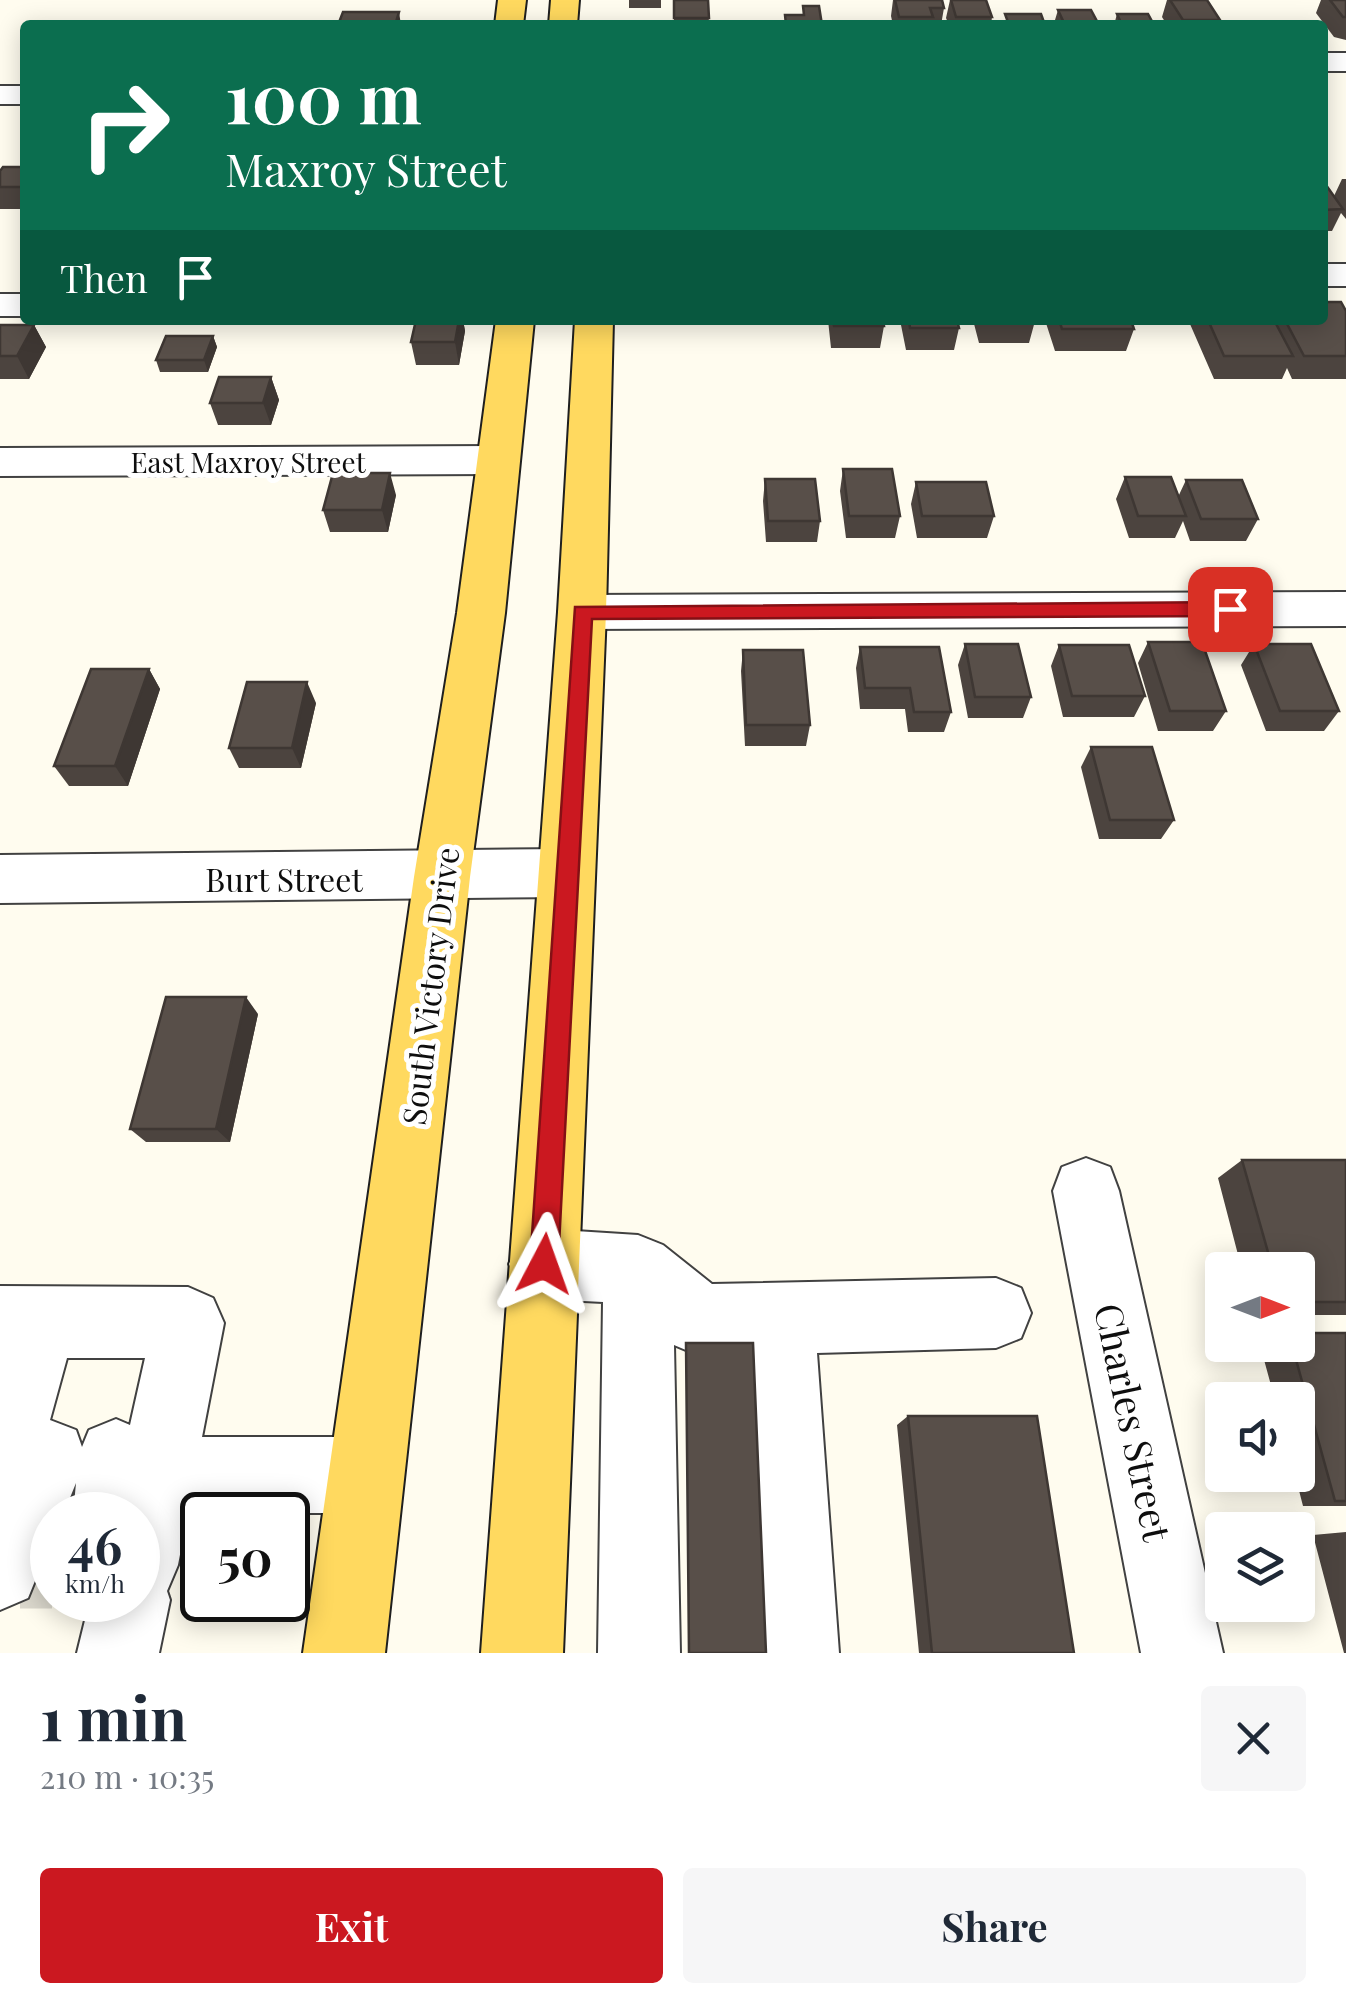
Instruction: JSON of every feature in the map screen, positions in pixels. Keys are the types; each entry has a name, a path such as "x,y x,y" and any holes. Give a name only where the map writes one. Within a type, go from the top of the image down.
{"main road":[{"name":"South Victory Drive","path":"344,1653 442,877 481,612 513,325"},
{"path":"522,1653 582,612 594,325"}],"street":[{"name":"East Maxroy Street","path":"0,462 496,460"},
{"path":"582,612 1346,609"},
{"name":"Burt Street","path":"0,879 567,873"},
{"name":"Charles Street","path":"1086,1191 1182,1653"},
{"path":"544,1264 638,1270 700,1320 996,1312"},
{"path":"638,1270 639,1653"},
{"path":"779,1318 798,1653"},
{"path":"87,1474 20,1322 188,1322 87,1474 27,1588 90,1653"},
{"path":"87,1474 366,1475"},
{"path":"101,1653 103,1622"},
{"path":"118,1653 125,1622"}],"building":[{"path":"674,0 708,0 709,18 674,18"},
{"path":"895,0 942,0 944,8 930,8 933,17 899,17"},
{"path":"951,0 986,0 992,17 956,17"},
{"path":"1170,0 1207,0 1220,20 1183,20"},
{"path":"1330,0 1346,0 1346,17 1343,17"},
{"path":"803,6 819,6 821,20 786,20 785,15 804,15"},
{"path":"1058,10 1091,10 1096,20 1063,20"},
{"path":"343,12 399,12 397,20 340,20"},
{"path":"1005,14 1041,14 1043,20 1007,20"},
{"path":"1117,14 1148,14 1151,20 1120,20"},
{"path":"3,167 20,167 20,187 0,187"},
{"path":"1328,188 1343,209 1328,210"},
{"path":"1328,302 1341,302 1346,311 1346,356 1304,356 1288,325 1328,325"},
{"path":"0,325 34,325 17,356 0,356"},
{"path":"415,325 458,325 455,342 411,342"},
{"path":"910,325 959,328 910,328"},
{"path":"1061,325 1133,325 1134,329 1062,329"},
{"path":"1210,325 1277,325 1293,356 1224,356"},
{"path":"166,336 213,336 204,360 156,360"},
{"path":"219,377 271,377 263,403 210,403"},
{"path":"843,469 892,469 900,516 849,516"},
{"path":"333,473 390,473 382,510 323,510"},
{"path":"1125,477 1171,477 1186,516 1138,516"},
{"path":"765,479 815,479 820,521 768,521"},
{"path":"1186,480 1242,480 1258,519 1201,519"},
{"path":"916,482 986,482 994,516 922,516"},
{"path":"1148,642 1202,642 1226,711 1170,711"},
{"path":"965,644 1018,644 1031,697 975,697"},
{"path":"1254,644 1311,644 1339,711 1280,711"},
{"path":"1059,645 1129,645 1145,696 1072,696"},
{"path":"860,647 939,647 951,712 914,712 910,688 865,688"},
{"path":"743,650 803,650 810,725 746,725"},
{"path":"91,669 149,669 115,766 54,766"},
{"path":"247,682 307,682 292,748 229,748"},
{"path":"1091,747 1152,747 1174,820 1110,820"},
{"path":"166,997 246,997 216,1129 130,1129"},
{"path":"1242,1160 1346,1160 1346,1302 1315,1302 1315,1252 1268,1252"},
{"path":"1315,1333 1346,1333 1346,1501 1335,1501 1315,1428 1315,1382 1302,1382 1297,1362 1315,1362"},
{"path":"686,1343 753,1343 766,1653 689,1653"},
{"path":"908,1416 1037,1416 1074,1653 932,1653"}],"tunnel":[{"path":"20,1573 30,1573"}],"route":[{"path":"544,1264 582,612 1230,609"}]}
